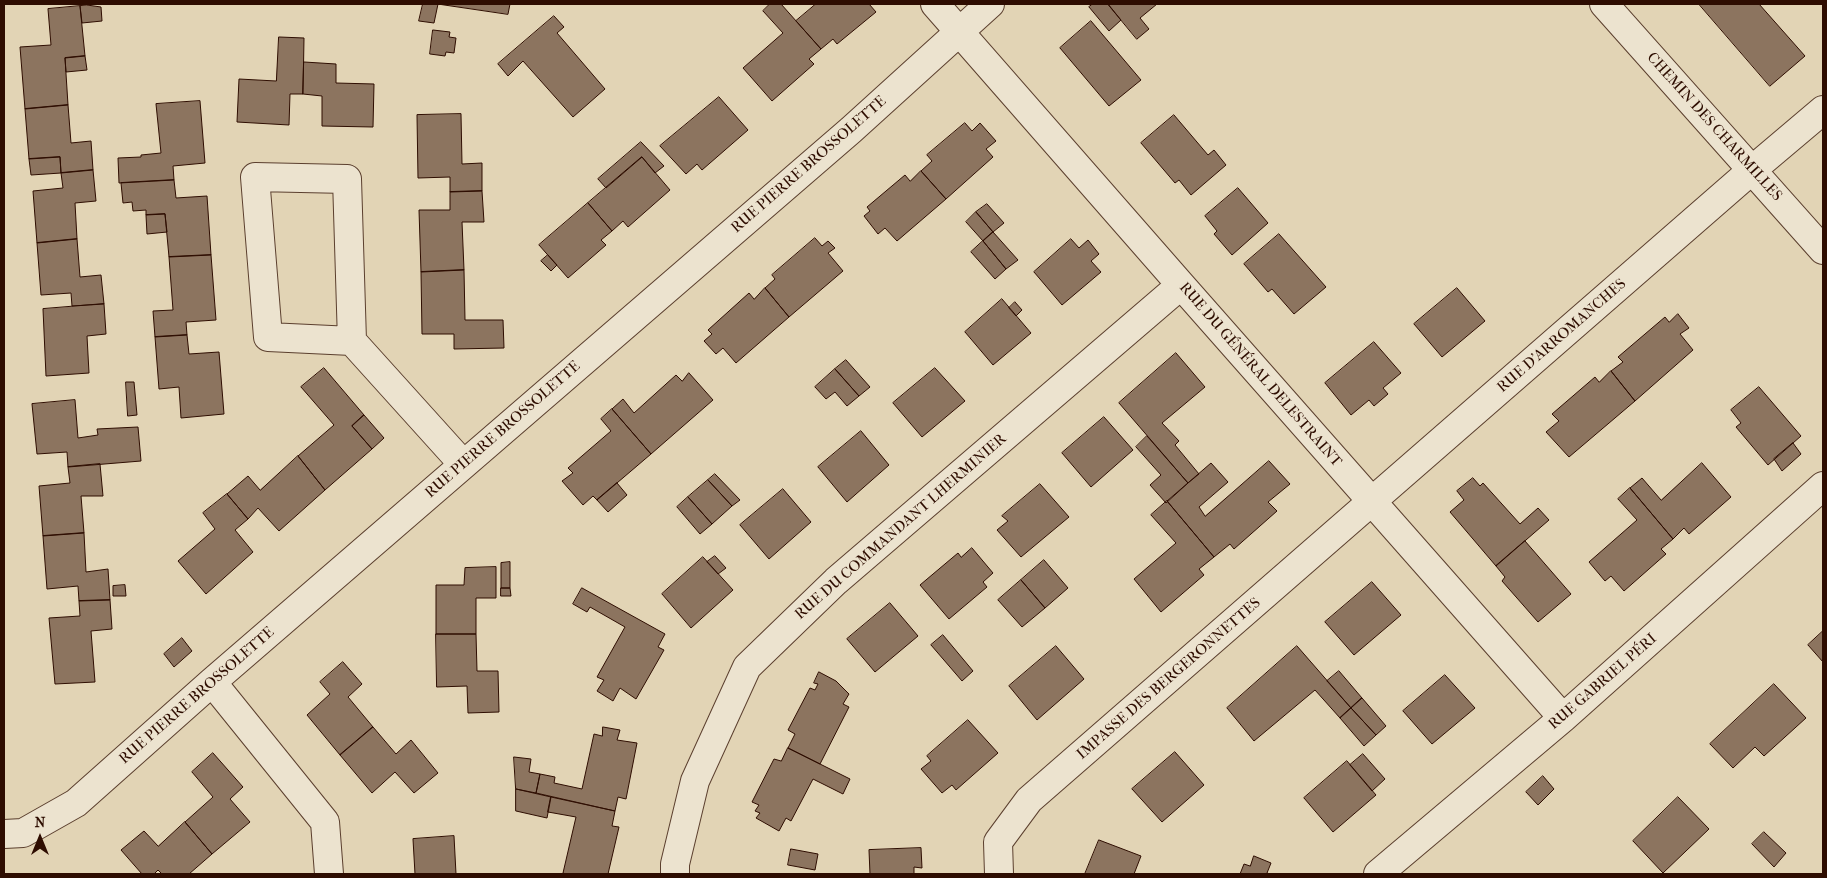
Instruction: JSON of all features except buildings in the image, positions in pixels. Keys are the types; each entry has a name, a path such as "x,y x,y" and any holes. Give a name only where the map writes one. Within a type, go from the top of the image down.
{"street":[{"name":"RUE DU GÉNÉRAL DELESTRAINT","path":"935,4 1180,285 1563,718"},
{"name":"RUE PIERRE BROSSOLETTE","path":"4,834 23,833 76,802 463,464 850,130 990,4"},
{"name":"CHEMIN DES CHARMILLES","path":"1604,4 1823,250"},
{"name":"RUE D'ARROMANCHES","path":"1372,502 1823,110"},
{"path":"352,341 268,337 255,177 347,179 352,341 463,464"},
{"name":"RUE DU COMMANDANT LHERMINIER","path":"674,874 696,781 747,667 836,581 1180,285"},
{"name":"RUE GABRIEL PÉRI","path":"1378,874 1563,718 1823,486"},
{"name":"IMPASSE DES BERGERONNETTES","path":"999,874 998,842 1029,800 1372,502"},
{"path":"212,682 325,822 329,874"}]}
